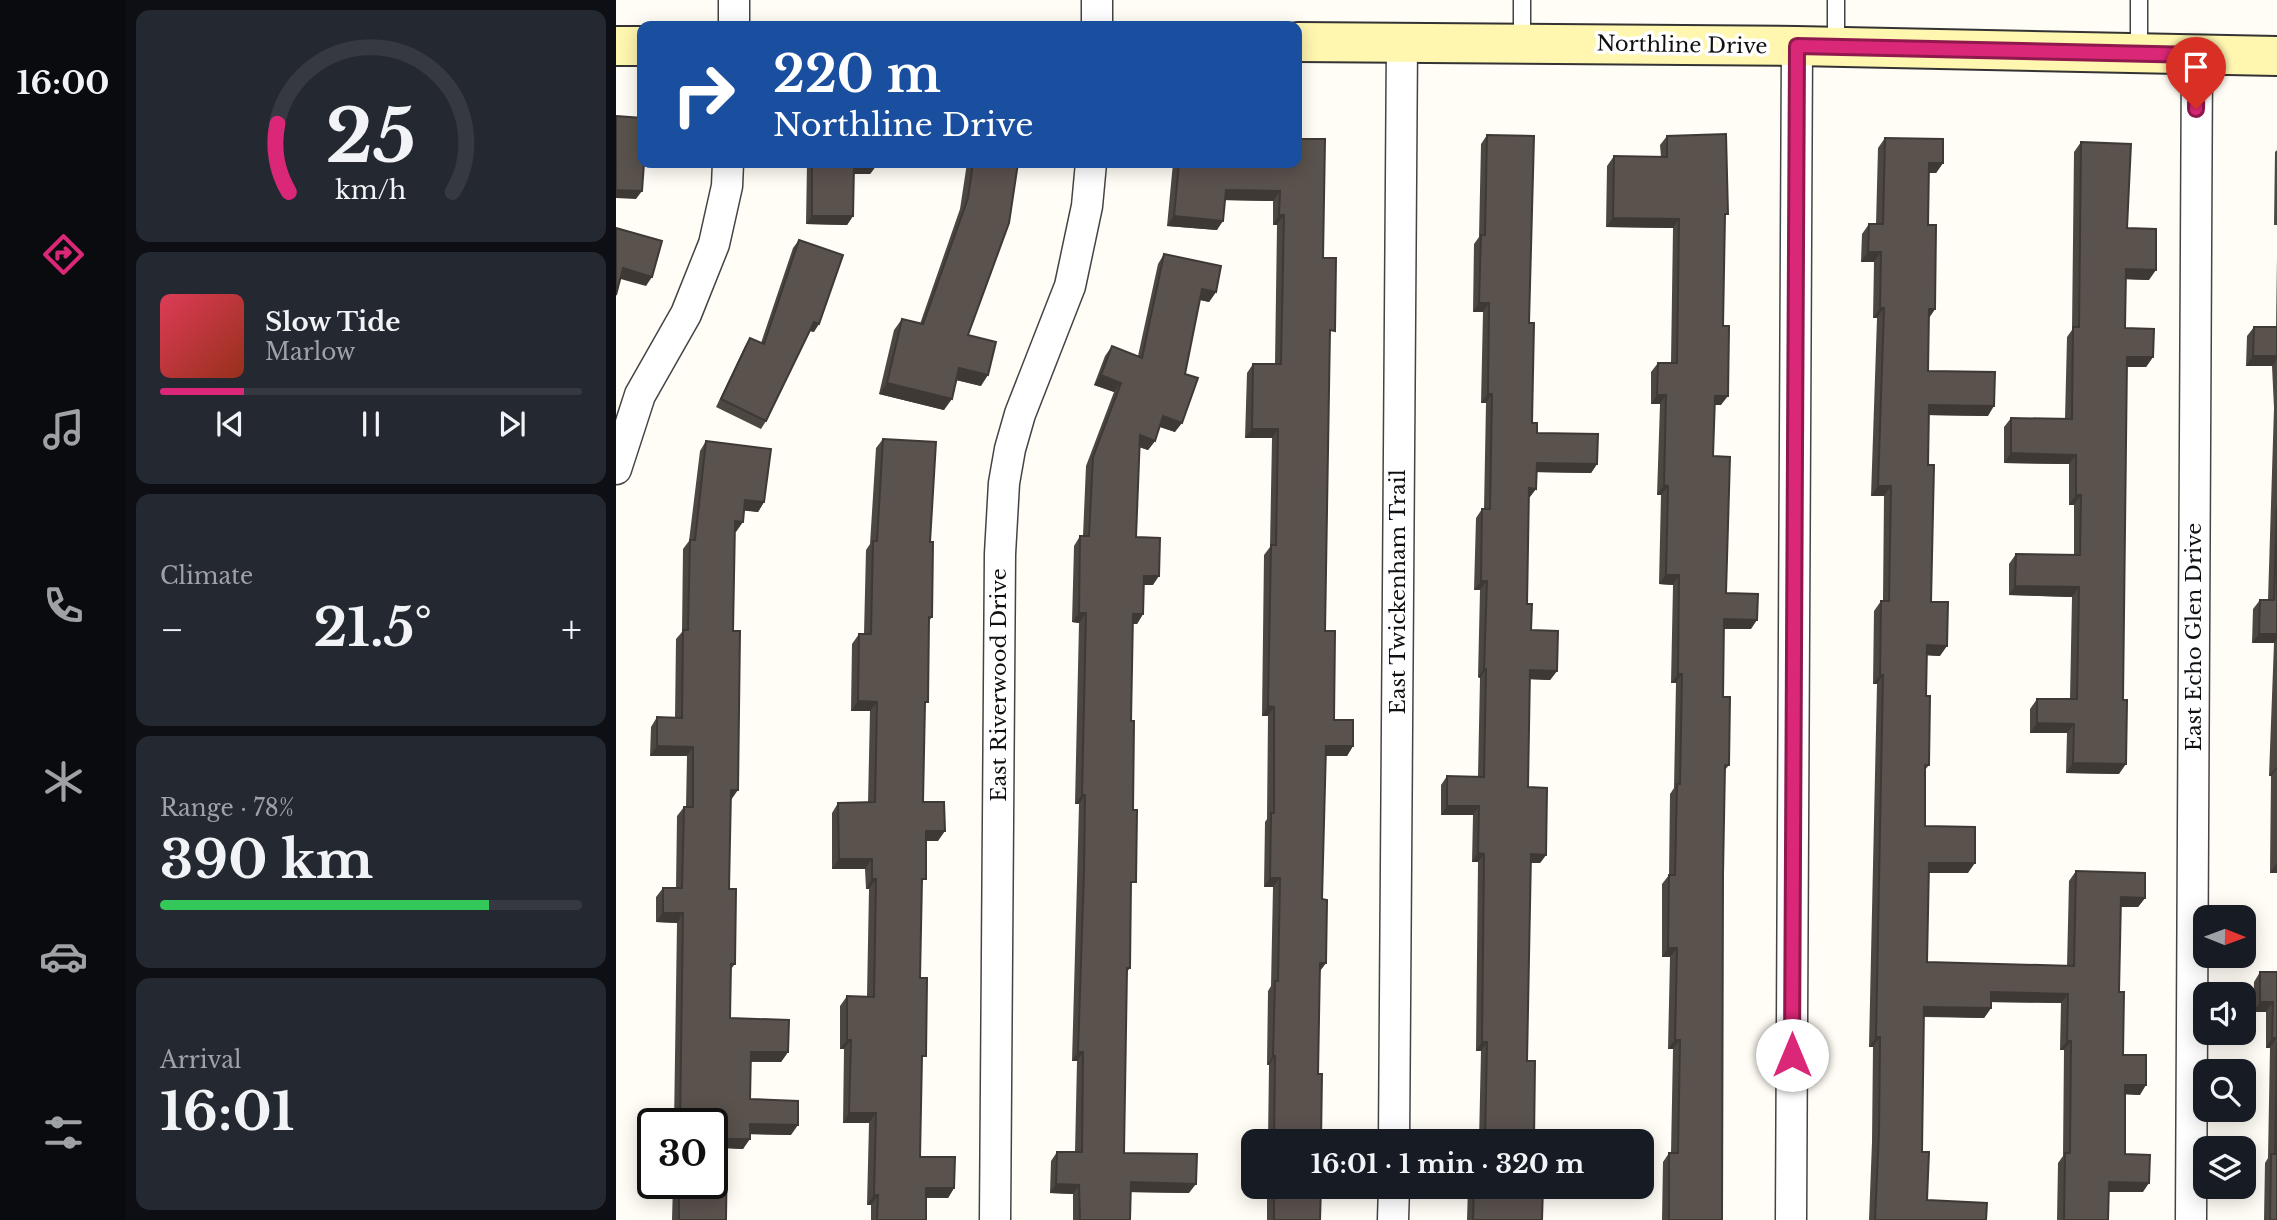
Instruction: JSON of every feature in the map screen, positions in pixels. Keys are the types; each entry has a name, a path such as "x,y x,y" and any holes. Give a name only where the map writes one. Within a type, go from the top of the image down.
{"street":[{"path":"734,0 734,21"},
{"path":"1097,0 1097,21"},
{"name":"Northline Drive","path":"1302,42 1797,46 2277,55"},
{"name":"East Twickenham Trail","path":"1394,1129 1402,42"},
{"path":"616,46 637,46"},
{"path":"1791,1220 1797,46"},
{"name":"East Echo Glen Drive","path":"2191,1220 2197,55"},
{"path":"616,470 640,395 686,314 713,244 727,186 728,168"},
{"name":"East Riverwood Drive","path":"995,1220 1000,568 1003,495 1010,449 1020,414 1070,286 1087,206 1091,168"},
{"path":"1393,1220 1394,1199"}],"lane":[{"path":"1521,43 1522,0"},
{"path":"1836,0 1836,47"},
{"path":"2139,0 2139,52"}],"building":[{"path":"616,116 637,118 637,168 644,168 642,191 616,190"},
{"path":"1726,134 1728,214 1725,214 1723,326 1729,326 1728,396 1715,396 1713,456 1730,457 1726,593 1758,594 1757,620 1724,619 1723,697 1730,697 1729,765 1725,765 1723,874 1722,1220 1669,1220 1669,1153 1678,1153 1680,1040 1675,1040 1677,948 1668,948 1669,875 1675,875 1682,674 1678,674 1679,575 1666,575 1666,395 1657,395 1658,363 1677,363 1679,219 1613,218 1614,156 1667,157 1667,136"},
{"path":"1487,135 1534,136 1529,323 1534,323 1532,423 1537,423 1537,433 1598,434 1597,464 1537,463 1536,489 1529,488 1527,604 1532,604 1531,630 1558,631 1557,671 1530,670 1528,787 1547,788 1546,855 1531,854 1527,1061 1535,1061 1534,1129 1485,1129 1487,1042 1482,1042 1484,854 1478,853 1479,806 1447,806 1447,776 1484,777 1487,581 1481,581 1482,509 1490,509 1492,394 1488,394 1489,303 1479,303 1481,235 1485,235"},
{"path":"1885,138 1943,139 1943,163 1929,163 1928,225 1936,225 1935,309 1929,309 1928,371 1995,372 1994,406 1929,405 1928,465 1934,465 1931,602 1948,602 1947,646 1927,645 1926,696 1930,696 1929,765 1925,765 1925,826 1975,827 1975,863 1929,863 1927,962 2074,966 2076,871 2145,873 2145,898 2121,897 2119,992 2124,992 2123,1055 2146,1055 2146,1085 2125,1085 2125,1154 2150,1155 2149,1183 2109,1182 2108,1220 2064,1220 2065,1153 2070,1153 2071,1041 2067,1041 2068,994 1991,992 1991,1008 1924,1007 1922,1152 1929,1152 1927,1200 1987,1203 1986,1220 1875,1220 1880,1037 1876,1037 1883,675 1880,675 1881,601 1889,601 1891,486 1878,486 1884,308 1880,308 1881,252 1868,252 1869,224 1883,224"},
{"path":"1302,139 1325,139 1323,258 1336,258 1335,331 1330,330 1325,631 1335,631 1334,720 1353,720 1353,746 1326,746 1322,899 1327,900 1326,963 1320,963 1318,1074 1322,1074 1321,1129 1274,1129 1273,1056 1280,878 1270,878 1271,813 1274,813 1274,707 1268,706 1271,545 1276,545 1278,429 1252,429 1253,364 1281,364 1284,215 1279,215 1280,191 1226,190 1223,221 1174,216 1179,168 1302,168"},
{"path":"2081,142 2131,144 2127,228 2156,229 2156,270 2126,269 2125,328 2154,329 2153,357 2127,357 2123,700 2127,700 2126,764 2073,763 2074,724 2037,723 2037,699 2077,699 2079,587 2015,586 2016,554 2080,555 2081,495 2076,495 2076,455 2011,453 2011,418 2072,419 2073,327 2079,327"},
{"path":"812,168 854,168 853,216 812,216"},
{"path":"972,168 1017,168 1009,223 968,335 996,342 988,375 959,368 952,399 887,383 902,319 923,324 968,198"},
{"path":"616,228 662,241 652,277 623,268 616,295"},
{"path":"799,240 843,255 819,324 814,322 766,421 721,399 750,338 764,344"},
{"path":"1164,254 1221,266 1216,292 1202,289 1185,374 1198,378 1182,423 1163,416 1155,441 1140,435 1136,537 1160,538 1159,576 1144,576 1143,614 1133,614 1131,721 1134,721 1133,810 1137,810 1136,882 1131,882 1130,968 1127,968 1124,1153 1197,1154 1196,1184 1131,1182 1130,1220 1080,1220 1079,1185 1056,1184 1057,1152 1082,1152 1083,1052 1078,1052 1084,872 1085,795 1082,795 1086,613 1079,613 1080,536 1089,536 1093,457 1121,383 1101,375 1112,346 1142,358"},
{"path":"2254,327 2277,327 2277,356 2253,356"},
{"path":"883,439 936,442 930,542 933,542 932,617 929,617 923,802 944,802 945,831 926,831 926,879 922,879 920,978 927,978 920,1157 955,1157 954,1188 926,1188 926,1220 877,1220 878,1195 874,1195 876,1113 849,1113 851,1040 847,1040 847,996 874,997 876,879 872,879 872,859 839,859 838,803 875,802 877,702 858,701 859,634 871,634 873,541 877,541"},
{"path":"706,441 771,449 764,502 745,500 743,522 735,521 733,631 740,631 738,790 731,790 729,889 736,889 735,964 731,964 730,1018 789,1020 788,1052 751,1052 750,1099 798,1101 798,1125 750,1124 750,1139 728,1139 728,1108 680,1108 683,913 663,913 663,888 682,888 684,807 693,807 693,747 657,746 657,717 682,718 683,630 688,630 690,540 695,540"},
{"path":"2277,505 2277,634 2259,634 2260,600 2274,600"},
{"path":"2260,972 2277,972 2277,1038 2272,1038 2273,1002 2260,1002"},
{"path":"2277,1042 2277,1220 2270,1220 2271,1154 2275,1154"},
{"path":"679,1199 726,1199 726,1220 679,1220"},
{"path":"1274,1199 1321,1199 1320,1220 1274,1220"},
{"path":"1474,1199 1543,1199 1542,1220 1473,1220"}],"route":[{"path":"1792,1055 1797,46 2197,55 2196,109"}]}
